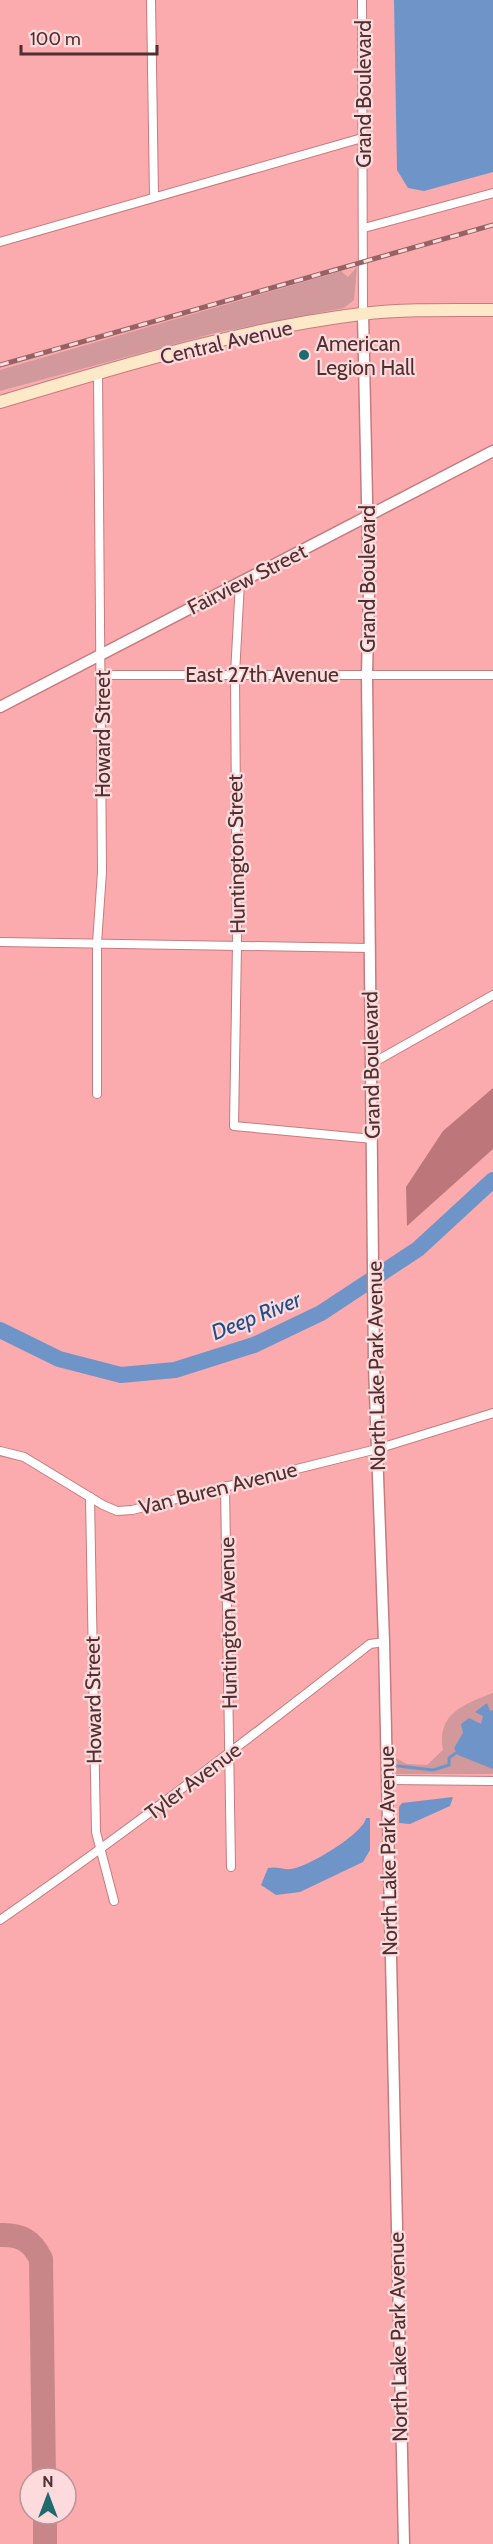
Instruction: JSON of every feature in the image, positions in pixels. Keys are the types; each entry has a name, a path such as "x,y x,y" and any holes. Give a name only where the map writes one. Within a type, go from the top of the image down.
{"main road":[{"name":"Central Avenue","path":"0,402 98,373 264,331 363,314 493,310"}],"street":[{"path":"151,0 154,197"},
{"name":"Grand Boulevard","path":"363,0 363,314 373,1139 371,1159"},
{"path":"0,242 362,138"},
{"path":"364,228 493,193"},
{"name":"Howard Street","path":"97,1094 97,943 102,872 98,373"},
{"name":"Fairview Street","path":"0,707 240,582 367,519 493,451"},
{"name":"Huntington Street","path":"240,582 235,674 237,945 234,1126 373,1139"},
{"name":"East 27th Avenue","path":"102,675 493,675"},
{"path":"0,942 370,948"},
{"path":"371,1064 493,995"},
{"name":"North Lake Park Avenue","path":"371,1159 374,1365 388,1780 404,2544"},
{"name":"Van Buren Avenue","path":"0,1450 24,1457 117,1511 132,1510 377,1449 493,1413"},
{"name":"Huntington Avenue","path":"225,1486 231,1867"},
{"name":"Howard Street","path":"90,1497 96,1832 114,1902"},
{"name":"Tyler Avenue","path":"0,1920 101,1850 231,1754 370,1644 384,1642"},
{"path":"388,1780 493,1781"}],"shaded area":[{"path":"357,267 354,300 344,308 215,333 0,391 0,370 341,271 348,277"},
{"path":"493,1088 493,1149 407,1226 406,1187 443,1131"},
{"path":"493,1693 493,1774 396,1774 391,1767 390,1755 407,1764 427,1765 443,1750 444,1727 454,1712 472,1701"}],"water":[{"path":"394,0 493,0 493,172 424,191 408,188 397,170"},
{"path":"487,1703 490,1711 493,1710 493,1769 458,1755 454,1748 463,1733 461,1724 469,1718 481,1724 483,1716 475,1712"},
{"path":"453,1797 450,1806 410,1824 399,1823 399,1807 402,1803"},
{"path":"366,1818 370,1818 370,1850 363,1862 300,1892 276,1895 261,1885 268,1868 291,1869 309,1862 345,1841 363,1825"}],"waterway":[{"name":"Deep River","path":"0,1330 59,1359 121,1375 175,1370 254,1345 321,1313 418,1249 493,1180"},
{"path":"398,1766 433,1770 449,1765 449,1758 456,1753"}],"taxiway":[{"path":"0,2235 20,2237 30,2243 41,2259 44,2466"},
{"path":"45,2526 45,2544"}],"railway":[{"path":"0,365 493,225"}],"place":[{"name":"American Legion Hall","path":"304,355"}]}
